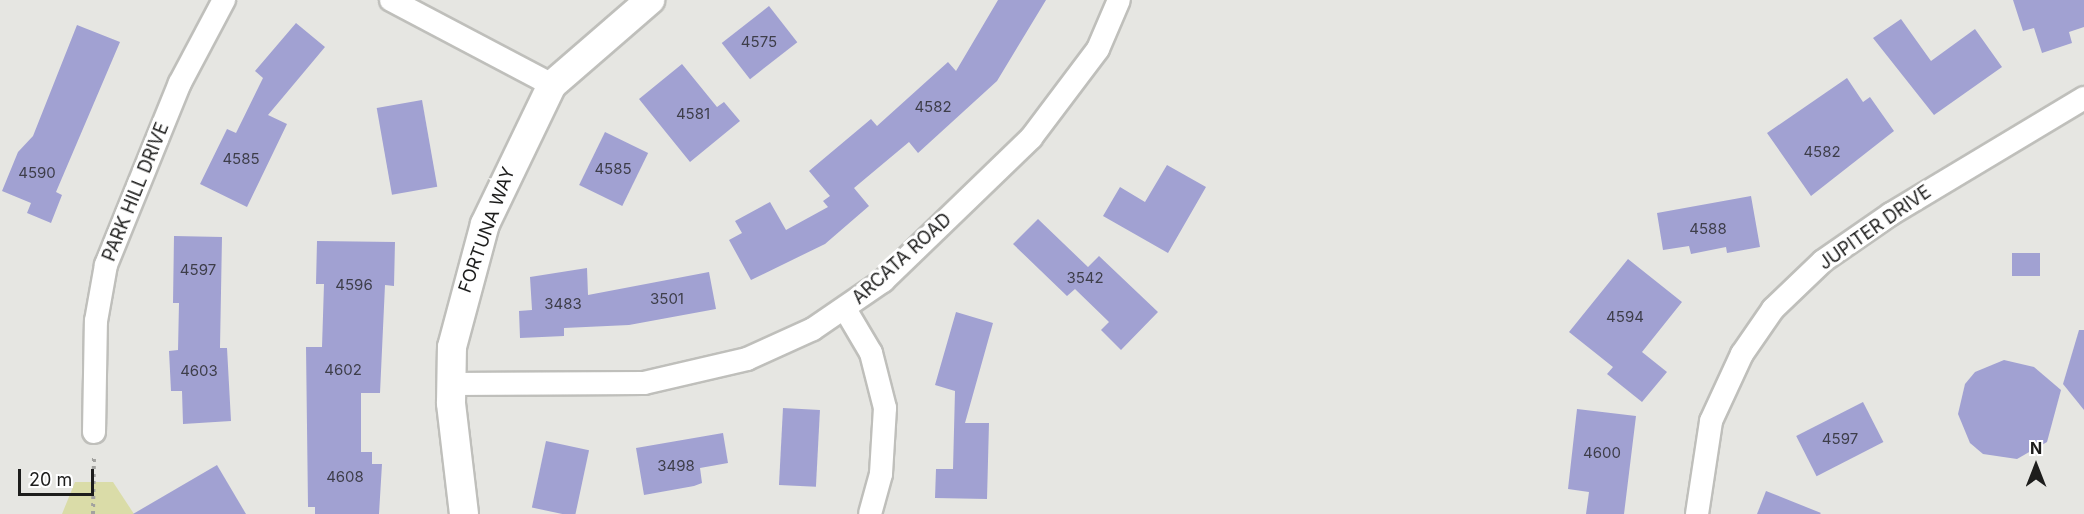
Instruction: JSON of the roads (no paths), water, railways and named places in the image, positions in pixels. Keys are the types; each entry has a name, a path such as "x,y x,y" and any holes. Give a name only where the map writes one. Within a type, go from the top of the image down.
{"street":[{"name":"PARK HILL DRIVE","path":"94,432 96,321 109,255 180,83 224,0"},
{"path":"391,0 552,85"},
{"name":"FORTUNA WAY","path":"464,514 450,384 457,315 475,254 506,174 552,85 650,0"},
{"name":"ARCATA ROAD","path":"450,384 610,386 681,377 769,350 845,309 883,281 1044,124 1098,49 1119,0"},
{"name":"JUPITER DRIVE","path":"1696,514 1711,421 1742,354 1773,309 1823,261 1891,214 2084,98"},
{"path":"845,309 871,353 885,408 881,474 870,514"}]}
